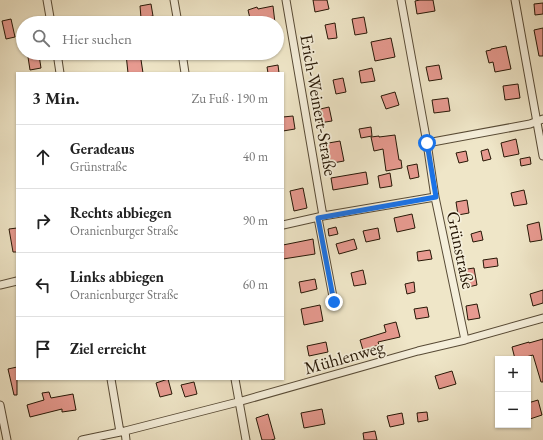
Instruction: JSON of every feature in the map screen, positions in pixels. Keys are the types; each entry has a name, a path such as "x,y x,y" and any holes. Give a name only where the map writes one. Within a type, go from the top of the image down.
{"street":[{"path":"47,0 50,16"},
{"path":"174,0 177,16"},
{"name":"Erich-Weinert-Straße","path":"286,0 334,302"},
{"name":"Grünstraße","path":"401,0 436,197 464,340"},
{"path":"515,0 540,121 543,156"},
{"path":"57,60 60,72"},
{"path":"183,60 186,72"},
{"path":"427,143 540,121"},
{"path":"284,225 436,197"},
{"path":"0,285 16,281"},
{"name":"Mühlenweg","path":"82,440 238,402 418,351 543,318"},
{"path":"111,380 122,431 126,440"},
{"path":"234,380 246,440"},
{"path":"0,404 7,440"}],"building":[{"path":"313,0 327,0 329,9 315,12"},
{"path":"433,0 435,11 417,14 415,1"},
{"path":"543,3 543,14 535,15 534,4"},
{"path":"151,4 153,16 141,16 140,6"},
{"path":"273,6 274,16 249,16 248,10 257,7 258,9"},
{"path":"364,17 367,33 355,35 352,19"},
{"path":"11,19 15,37 6,39 2,21"},
{"path":"335,23 337,38 328,39 325,25"},
{"path":"543,28 543,56 539,56 534,30"},
{"path":"391,38 395,57 375,61 371,42"},
{"path":"506,46 511,69 495,72 493,62 489,63 486,51"},
{"path":"28,60 40,60 41,68 30,70"},
{"path":"127,60 141,60 143,72 128,72"},
{"path":"278,65 279,72 268,72 267,67"},
{"path":"439,65 442,79 429,81 426,67"},
{"path":"372,68 375,81 361,83 359,71"},
{"path":"343,78 346,92 336,94 333,80"},
{"path":"518,84 520,98 505,100 503,86"},
{"path":"395,92 399,105 386,109 381,96"},
{"path":"448,98 450,111 434,113 432,100"},
{"path":"329,107 332,121 319,123 316,110"},
{"path":"293,116 295,129 284,131 284,117"},
{"path":"371,127 372,136 361,138 359,129"},
{"path":"395,135 399,160 401,160 402,168 386,171 383,149 374,151 371,137"},
{"path":"516,139 519,154 504,157 501,143"},
{"path":"340,141 344,161 327,164 323,144"},
{"path":"488,149 491,159 483,161 481,151"},
{"path":"466,151 468,161 459,163 456,153"},
{"path":"530,157 531,164 521,166 520,159"},
{"path":"417,164 419,177 410,179 407,166"},
{"path":"366,172 368,184 333,190 331,178"},
{"path":"390,173 392,186 380,188 378,176"},
{"path":"303,188 307,208 294,211 290,191"},
{"path":"524,190 527,204 514,206 511,193"},
{"path":"467,200 469,213 458,215 456,202"},
{"path":"412,214 415,228 397,232 394,218"},
{"path":"539,222 542,240 530,242 527,225"},
{"path":"336,227 338,234 329,236 328,229"},
{"path":"16,228 16,252 13,252 9,229"},
{"path":"378,228 380,239 366,242 363,231"},
{"path":"481,231 483,240 473,242 471,234"},
{"path":"313,239 315,254 284,259 284,245"},
{"path":"354,239 357,249 339,254 336,244"},
{"path":"430,250 432,259 418,261 417,252"},
{"path":"497,258 498,266 484,268 483,260"},
{"path":"474,268 477,285 464,288 461,270"},
{"path":"363,270 366,284 354,286 351,273"},
{"path":"315,279 317,289 301,293 299,282"},
{"path":"414,282 415,292 407,294 405,284"},
{"path":"543,290 543,303 533,306 530,294"},
{"path":"477,304 480,318 468,320 466,306"},
{"path":"320,305 323,321 304,325 301,309"},
{"path":"427,307 429,317 416,319 414,309"},
{"path":"396,322 400,337 378,342 379,345 363,350 360,340 386,332 384,325"},
{"path":"543,339 543,382 541,382 533,355 514,356 512,347"},
{"path":"326,342 328,352 309,356 307,346"},
{"path":"16,367 17,395 14,395 8,369"},
{"path":"452,371 456,384 439,389 435,376"},
{"path":"168,380 172,394 160,397 156,383"},
{"path":"194,382 197,394 185,397 181,385"},
{"path":"49,392 51,398 73,394 76,410 62,412 62,409 30,417 27,405 44,400 42,393"},
{"path":"538,400 542,415 531,419 531,402"},
{"path":"322,409 325,424 304,428 301,413"},
{"path":"427,412 428,420 418,422 417,413"},
{"path":"402,413 404,424 390,427 387,416"},
{"path":"268,414 275,439 262,440 256,418"},
{"path":"375,431 377,440 364,440 363,433"}],"route":[{"path":"334,302 318,218 436,197 427,143"}]}
